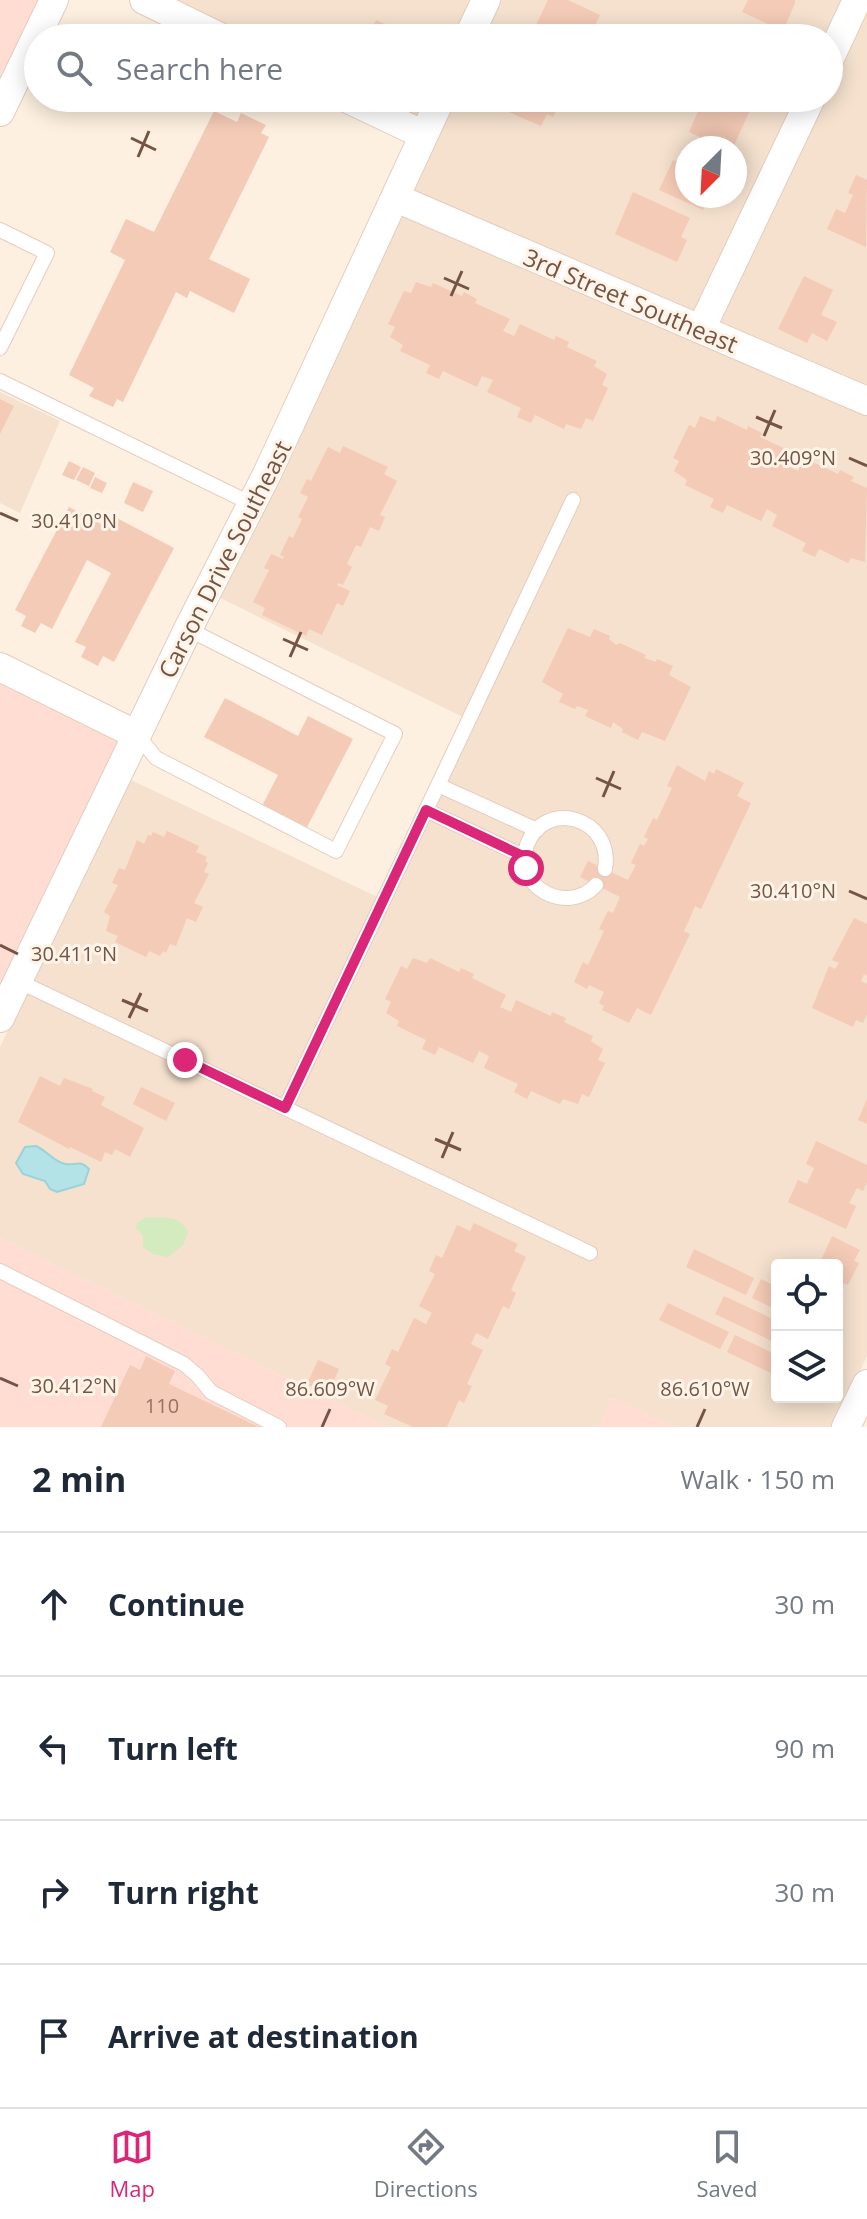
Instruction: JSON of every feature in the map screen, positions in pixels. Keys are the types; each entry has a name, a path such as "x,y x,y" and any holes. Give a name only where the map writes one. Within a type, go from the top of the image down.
{"street":[{"path":"42,24 54,0"},
{"path":"144,0 193,24"},
{"path":"475,24 486,0"},
{"path":"843,30 857,0"},
{"path":"0,112 24,62"},
{"path":"376,112 424,135"},
{"name":"Carson Drive Southeast","path":"0,1018 188,629 252,504 435,112"},
{"path":"701,329 804,112"},
{"name":"3rd Street Southeast","path":"396,198 867,401"},
{"path":"0,667 137,735"},
{"path":"846,1427 867,1384"}],"lane":[{"path":"0,230 47,253 0,348"},
{"path":"0,381 252,504"},
{"path":"285,1108 573,500"},
{"path":"137,735 156,758 336,851 395,734 188,629"},
{"path":"438,785 537,830"},
{"path":"426,810 525,857"},
{"path":"596,885 581,896 569,899 547,895 530,879 525,857 527,845 537,830 550,821 562,818 584,823 601,838 605,849 605,869"},
{"path":"18,981 590,1253"},
{"path":"0,1271 184,1364 211,1392 279,1427"}],"shaded area":[{"path":"0,0 41,0 29,24 24,24 24,35 0,85"},
{"path":"176,0 472,0 461,24 225,24"},
{"path":"499,0 844,0 833,24 488,24"},
{"path":"867,8 867,386 717,322 817,112 843,112 843,59"},
{"path":"448,112 791,112 747,205 747,136 675,136 675,208 746,208 696,312 412,191"},
{"path":"401,216 867,416 867,1356 833,1427 675,1427 612,1398 598,1427 387,1427 0,1238 0,1047 129,779 390,903 471,721 218,597 278,480"},
{"path":"0,392 60,421 20,513 0,503"},
{"path":"0,682 120,742 0,992"},
{"path":"0,1238 387,1427 0,1427"},
{"path":"612,1398 675,1427 598,1427"}],"green space":[{"path":"146,1217 170,1218 180,1222 188,1232 183,1245 168,1257 153,1254 143,1247 143,1236 136,1228 137,1223"}],"water":[{"path":"36,1146 61,1163 86,1166 89,1169 84,1184 57,1192 50,1189 45,1181 23,1174 16,1163 25,1147"}],"building":[{"path":"548,0 568,0 600,15 596,24 536,24"},
{"path":"748,0 795,0 786,24 768,24 742,12"},
{"path":"214,112 237,122 241,113 266,125 261,133 269,137 209,259 250,279 234,313 190,291 187,298 176,292 123,402 117,399 113,407 89,396 94,388 69,375 125,260 110,252 126,219 154,232"},
{"path":"508,112 556,112 553,117 547,114 541,126"},
{"path":"698,112 749,112 738,136 698,136 689,132"},
{"path":"675,161 675,197 659,190"},
{"path":"856,175 867,180 866,247 827,229 836,209 845,213 853,195 848,193"},
{"path":"633,192 690,218 681,237 687,240 677,262 615,234"},
{"path":"804,276 833,290 821,315 837,322 827,341 812,333 807,343 778,329"},
{"path":"416,282 431,287 433,283 477,299 475,303 510,319 503,331 514,336 520,324 554,340 556,336 569,342 567,347 597,361 594,366 607,374 602,385 608,388 593,421 586,418 581,429 566,424 564,429 535,415 531,423 517,417 521,408 487,392 493,380 482,376 477,387 443,371 439,379 426,373 430,365 400,351 403,345 390,337 395,327 388,324 404,291 411,293"},
{"path":"0,399 14,406 0,434"},
{"path":"700,416 715,422 717,416 747,430 748,426 762,433 760,437 794,453 788,466 798,471 804,458 838,474 840,470 854,477 851,481 867,488 865,562 851,558 848,563 819,549 815,557 802,551 806,543 772,526 777,515 767,509 761,521 727,505 723,513 710,507 714,499 685,485 687,480 674,471 679,461 673,458 689,425 695,428"},
{"path":"343,446 388,467 384,474 397,481 380,515 385,517 379,531 370,527 361,547 356,545 347,564 352,567 343,585 337,585 350,591 343,606 337,603 322,635 309,629 306,636 262,615 265,608 253,602 269,570 264,568 271,554 283,559 280,555 289,536 293,538 302,519 298,517 308,497 300,493 307,479 311,481 328,447 340,453"},
{"path":"69,461 81,467 74,480 62,475"},
{"path":"83,467 95,473 89,486 76,480"},
{"path":"95,477 107,483 102,493 90,488"},
{"path":"133,482 153,491 143,512 124,503"},
{"path":"69,507 107,527 113,516 174,548 114,662 103,656 98,666 81,657 86,647 75,642 111,573 87,560 52,629 41,623 35,633 21,626 26,616 15,610"},
{"path":"568,628 590,637 594,629 610,636 609,639 616,645 620,643 646,655 644,658 656,662 657,659 673,666 669,675 691,687 665,741 642,732 638,740 622,732 623,729 613,722 611,728 585,716 588,710 577,706 575,709 559,702 563,694 542,682"},
{"path":"225,698 298,736 308,716 353,739 306,829 262,806 278,775 204,737"},
{"path":"677,765 705,781 709,771 714,774 716,769 744,783 737,796 751,803 701,909 695,906 684,931 690,934 651,1015 637,1008 629,1023 602,1010 604,1006 599,1003 604,992 589,985 587,989 574,982 583,962 588,965 604,931 599,929 608,911 613,913 620,897 580,877 588,861 628,880 636,865 631,863 640,844 644,846 648,839 644,837 653,818 657,820 672,788 667,786"},
{"path":"167,831 199,846 196,852 207,857 204,872 209,874 194,903 203,907 196,922 187,918 176,946 170,944 166,953 163,951 160,956 149,951 146,957 115,942 118,936 106,931 110,916 104,912 118,885 112,883 119,868 125,870 137,840 144,844 153,832 164,837"},
{"path":"854,918 867,924 867,976 864,974 861,981 867,984 867,1014 863,1023 856,1020 853,1027 812,1008 829,966 835,969 839,963 832,960"},
{"path":"413,958 427,963 430,958 459,972 461,968 474,974 472,978 506,995 500,1007 511,1012 516,1000 551,1016 552,1012 566,1018 564,1022 593,1036 591,1041 603,1049 598,1060 605,1063 589,1097 582,1094 578,1104 563,1099 560,1104 531,1091 527,1099 514,1092 518,1084 484,1068 489,1056 479,1051 473,1063 439,1047 435,1055 422,1049 426,1040 397,1026 399,1021 386,1013 391,1002 385,999 401,966 407,969"},
{"path":"40,1076 60,1086 64,1078 93,1089 105,1097 101,1105 144,1128 130,1157 115,1149 112,1155 105,1152 101,1162 18,1122"},
{"path":"141,1087 175,1103 166,1121 133,1104"},
{"path":"867,1099 867,1124 858,1120"},
{"path":"816,1141 867,1165 867,1183 863,1191 857,1188 849,1203 856,1206 846,1229 788,1202 798,1180 807,1184 814,1168 806,1164"},
{"path":"474,1223 518,1244 514,1251 526,1257 511,1290 516,1293 509,1309 503,1306 488,1339 476,1333 471,1344 483,1350 467,1384 472,1386 464,1403 459,1400 447,1427 413,1427 384,1414 388,1406 375,1400 391,1367 385,1364 392,1349 398,1352 414,1318 426,1324 432,1313 419,1306 435,1274 429,1271 436,1255 442,1258 457,1225 470,1231"},
{"path":"832,1236 860,1250 854,1261 859,1263 848,1285 843,1285 843,1259 822,1259"},
{"path":"694,1249 754,1278 746,1295 686,1267"},
{"path":"761,1279 771,1284 771,1307 752,1298"},
{"path":"724,1296 771,1318 771,1341 715,1314"},
{"path":"668,1303 729,1332 720,1349 659,1320"},
{"path":"735,1335 771,1352 771,1373 727,1352"},
{"path":"146,1356 175,1371 169,1384 259,1427 101,1427 130,1365 140,1370"},
{"path":"318,1360 339,1369 328,1394 307,1384"}],"route":[{"path":"185,1060 285,1108 426,810 525,857 526,868"}]}
